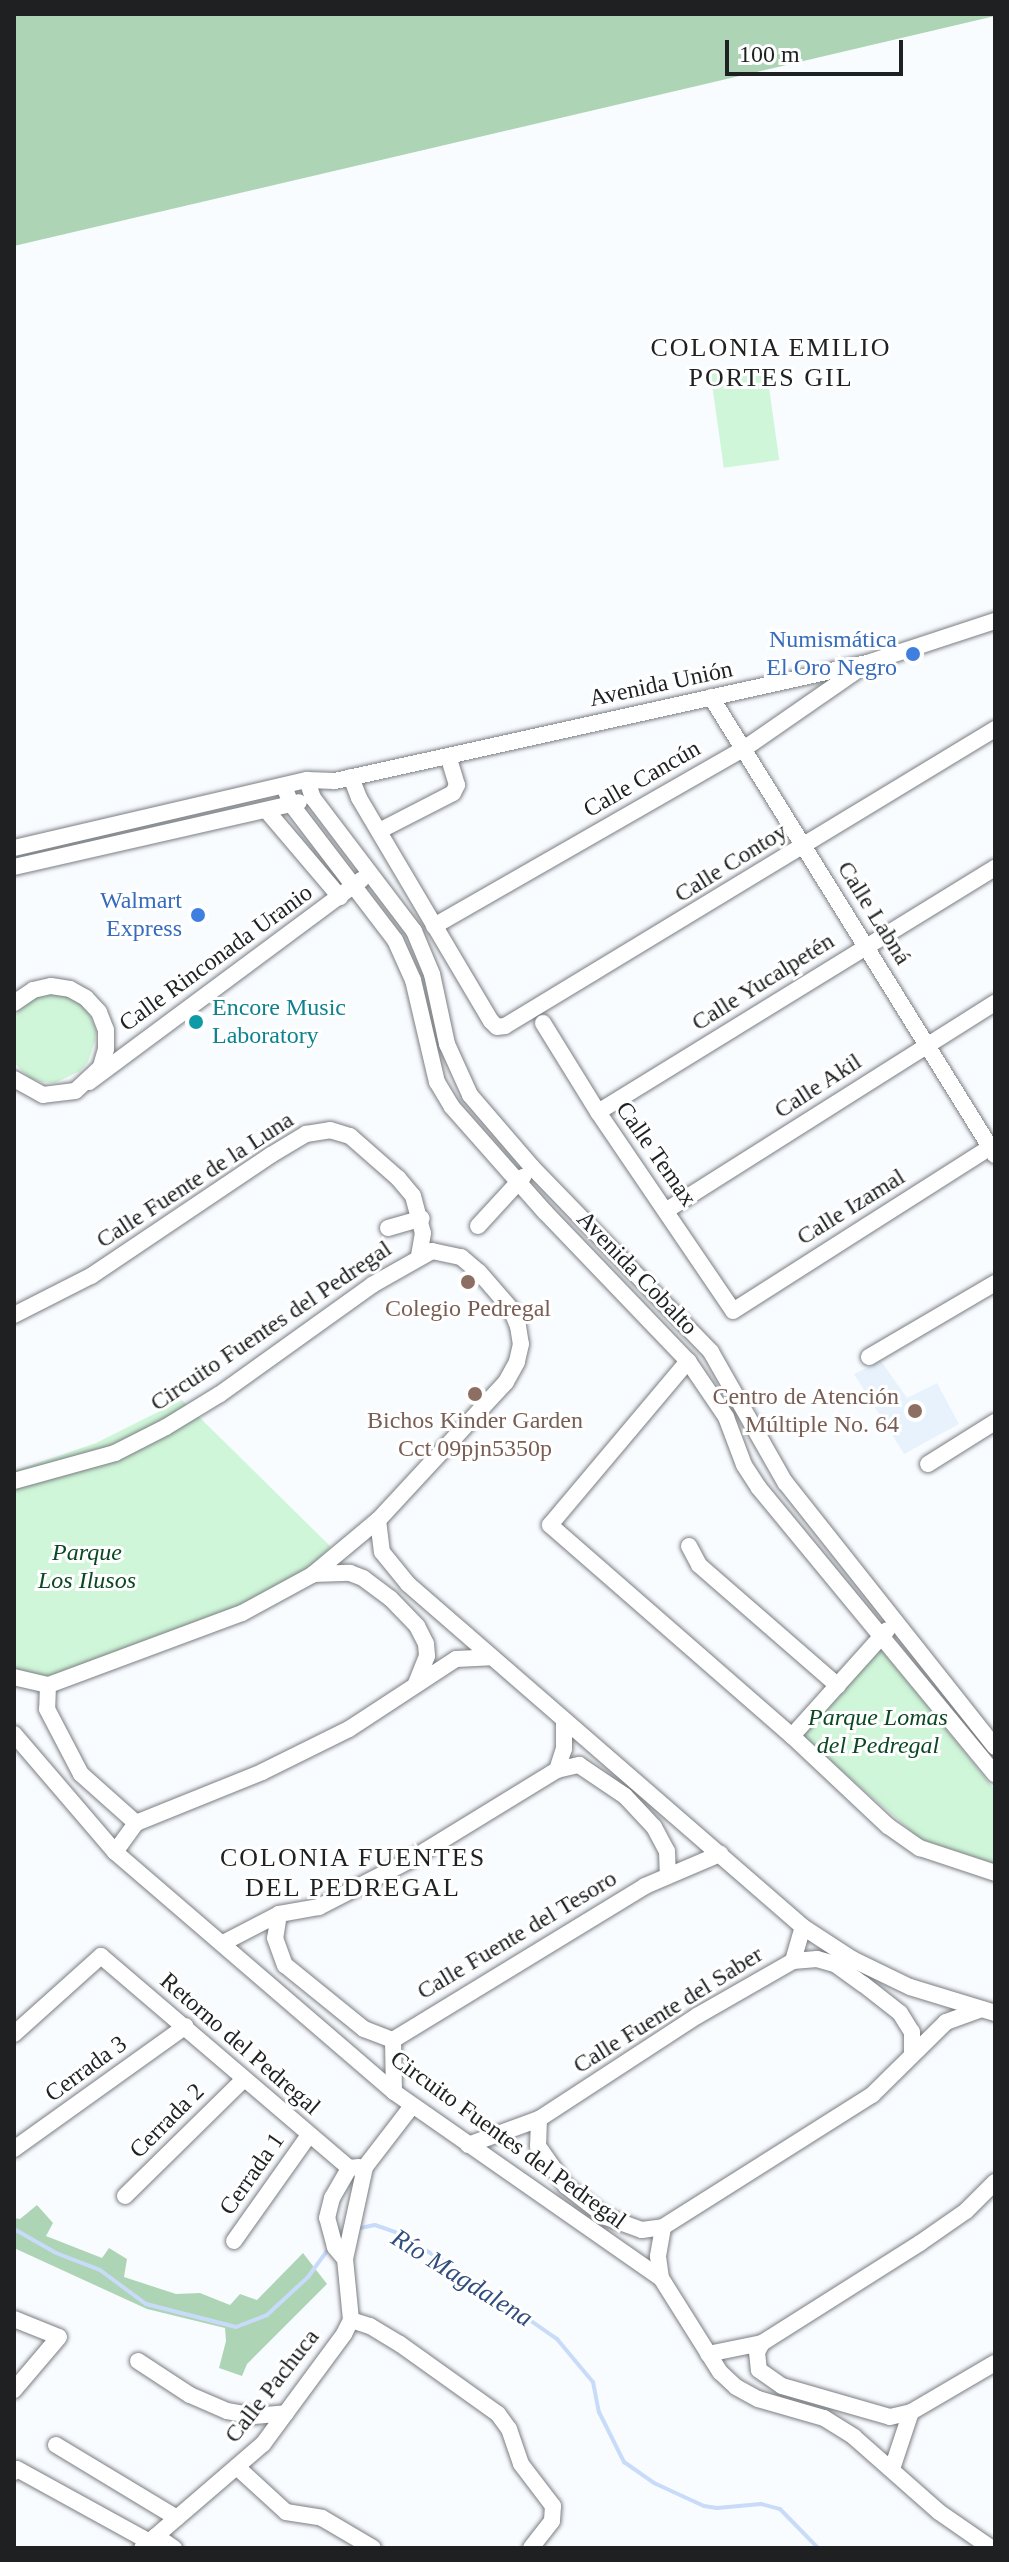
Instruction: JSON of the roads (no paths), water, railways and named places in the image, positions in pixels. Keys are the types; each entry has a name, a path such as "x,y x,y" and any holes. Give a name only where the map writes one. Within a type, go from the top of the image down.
{"street":[{"name":"Avenida Unión","path":"14,848 307,780 343,779 867,663 995,621"},
{"name":"Calle Cancún","path":"434,926 745,748 837,688 867,663"},
{"name":"Calle Labná","path":"711,697 993,1149"},
{"name":"Calle Contoy","path":"434,926 491,1021 497,1027 505,1026 534,1012 995,729"},
{"path":"379,831 457,790 448,756"},
{"name":"Avenida Unión","path":"14,867 267,811 313,798 343,779"},
{"path":"343,779 379,831 434,926"},
{"name":"Avenida Cobalto","path":"307,780 313,798 414,931 432,974 456,1070 493,1124 711,1352 785,1482 995,1747"},
{"name":"Avenida Cobalto","path":"284,786 291,804 395,940 413,980 437,1082 476,1138 688,1361 726,1417 744,1465 759,1488 995,1774"},
{"path":"267,811 340,897"},
{"name":"Calle Yucalpetén","path":"598,1112 995,868"},
{"name":"Calle Rinconada Uranio","path":"14,1079 27,1089 51,1095 75,1091 355,886 371,871"},
{"path":"14,1003 33,990 51,986 70,989 86,998 99,1012 106,1030 106,1049 101,1067 89,1082"},
{"name":"Calle Akil","path":"667,1210 995,1003"},
{"name":"Calle Temax","path":"543,1023 598,1112 733,1311"},
{"name":"Calle Fuente de la Luna","path":"14,1315 91,1276 306,1134 330,1130 350,1136 398,1178 413,1196 422,1218"},
{"name":"Calle Izamal","path":"733,1311 993,1149"},
{"path":"478,1226 532,1167"},
{"path":"388,1228 422,1218 419,1255"},
{"name":"Circuito Fuentes del Pedregal","path":"14,1481 115,1453 166,1427 220,1394 419,1255 445,1251 461,1257 479,1272 511,1309 521,1344 517,1362 506,1382 378,1520 312,1575 242,1613 48,1685"},
{"path":"869,1357 995,1283"},
{"path":"688,1361 550,1525 792,1736 888,1826 920,1848 995,1873"},
{"path":"928,1464 995,1422"},
{"path":"378,1520 382,1552 388,1563 491,1657 803,1927 852,1959 910,1987 989,2010"},
{"path":"689,1546 699,1565 838,1686"},
{"path":"312,1575 331,1572 363,1578 390,1598 417,1626 426,1644 427,1656 424,1671 415,1684"},
{"path":"792,1736 895,1623"},
{"path":"115,1852 136,1823 275,1766 349,1729 456,1659 491,1657"},
{"path":"14,1677 48,1685 47,1709 81,1774 136,1823"},
{"path":"557,1770 564,1749 564,1720"},
{"name":"Circuito Fuentes del Pedregal","path":"14,1734 115,1852 394,2092 661,2278 708,2354 736,2387 758,2399 824,2418 854,2437 939,2512 988,2541"},
{"path":"223,1943 279,1914 319,1907 410,1860 557,1770 579,1765 625,1796 654,1827 667,1851 668,1874"},
{"name":"Calle Fuente del Tesoro","path":"393,2040 508,1967 668,1874 720,1854"},
{"path":"279,1914 275,1938 278,1954 285,1965 364,2029 393,2040 394,2092"},
{"name":"Calle Fuente del Saber","path":"468,2145 539,2119 697,2016 793,1961 803,1927"},
{"name":"Retorno del Pedregal","path":"14,2034 101,1956 309,2135 357,2167"},
{"path":"793,1961 817,1959 835,1964 900,2013 912,2032 912,2055"},
{"path":"539,2119 538,2146 566,2186 606,2217 642,2230 663,2227 872,2095 946,2022 989,2010"},
{"name":"Cerrada 3","path":"14,2149 186,2026"},
{"name":"Cerrada 2","path":"125,2196 243,2080"},
{"name":"Calle Pachuca","path":"344,2250 327,2218 332,2198 412,2106"},
{"name":"Cerrada 1","path":"234,2241 309,2135"},
{"name":"Calle Pachuca","path":"149,2542 263,2444 351,2320 344,2250 358,2195 357,2167"},
{"path":"708,2354 762,2343 966,2211 995,2182"},
{"path":"661,2278 658,2256 663,2227"},
{"path":"14,2319 59,2337 14,2390"},
{"path":"351,2320 370,2326 400,2344 498,2414 509,2429 521,2464 553,2506 552,2521 531,2548"},
{"path":"762,2343 757,2352 759,2370 782,2386 890,2417 911,2412 995,2363"},
{"path":"138,2361 190,2395 227,2411 254,2416 286,2413"},
{"path":"892,2469 911,2412"},
{"path":"56,2445 177,2518"},
{"path":"238,2468 286,2512 322,2518 373,2548"},
{"path":"14,2472 17,2469 149,2542 174,2548"}],"waterway":[{"name":"Río Magdalena","path":"356,2229 375,2225 395,2232 452,2266 557,2339 593,2382 599,2412 624,2462 654,2483 704,2506 717,2508 761,2504 780,2509 818,2548"},
{"name":"Río Magdalena","path":"14,2229 56,2253 100,2270 146,2304 236,2327 267,2315 308,2277 330,2247"}],"place":[{"name":"Numismática El Oro Negro","path":"913,654"},
{"name":"Walmart Express","path":"198,915"},
{"name":"Encore Music Laboratory","path":"196,1022"},
{"name":"Colegio Pedregal","path":"468,1282"},
{"name":"Bichos Kinder Garden Cct 09pjn5350p","path":"475,1394"},
{"name":"Centro de Atención Múltiple No. 64","path":"915,1411"}],"district":[{"name":"COLONIA EMILIO PORTES GIL","path":"771,363"},
{"name":"COLONIA FUENTES DEL PEDREGAL","path":"353,1873"}],"park label":[{"name":"Parque Los Ilusos","path":"87,1567"},
{"name":"Parque Lomas del Pedregal","path":"878,1732"}]}
